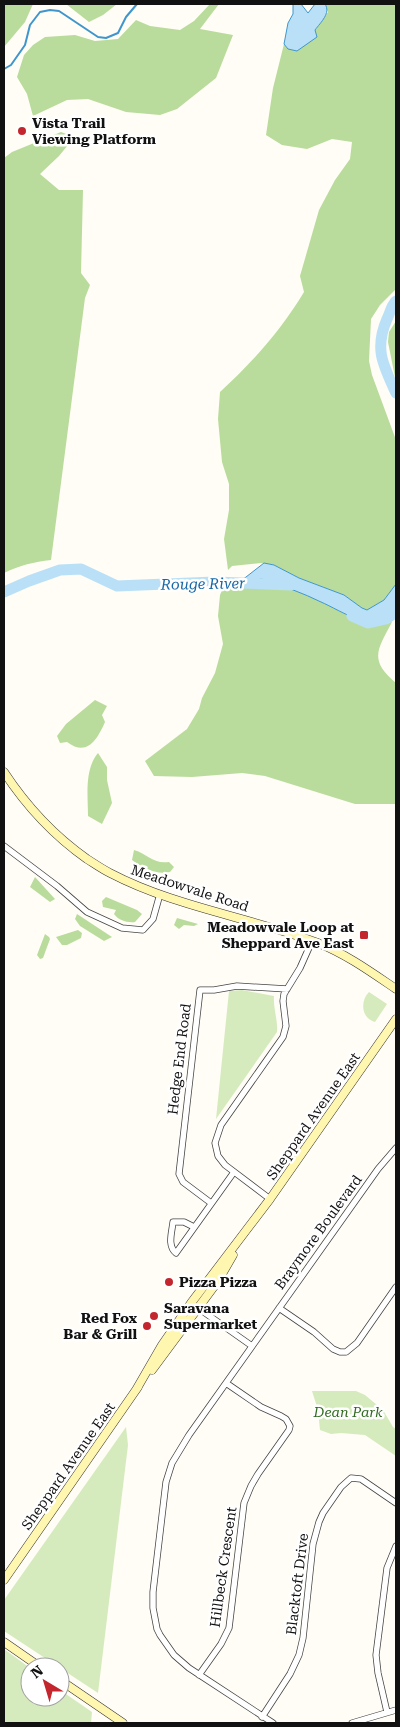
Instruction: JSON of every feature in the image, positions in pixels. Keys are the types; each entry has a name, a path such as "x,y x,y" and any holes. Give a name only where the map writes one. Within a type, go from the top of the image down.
{"main road":[{"name":"Meadowvale Road","path":"4,772 34,813 47,826 74,849 108,873 160,894 312,941 344,955 396,988"},
{"name":"Sheppard Avenue East","path":"136,1390 162,1345 191,1303 250,1227 396,1020"},
{"name":"Sheppard Avenue East","path":"4,1580 136,1390 168,1350 218,1281 250,1227"},
{"path":"4,1642 26,1657"},
{"path":"70,1687 123,1723"}],"street":[{"path":"4,846 57,886 87,912 122,928 143,930 150,924 155,915 160,894"},
{"path":"270,1199 225,1165 218,1156 215,1143 221,1125 283,1038 286,1026 282,1001 312,941"},
{"name":"Hedge End Road","path":"212,1203 183,1182 179,1174 200,990 214,990 237,986 287,989"},
{"name":"Braymore Boulevard","path":"273,1723 179,1660 160,1635 153,1608 153,1592 168,1472 179,1450 252,1346 382,1164 396,1148"},
{"path":"194,1227 184,1222 173,1222 171,1247 173,1251 176,1253 234,1172"},
{"path":"279,1308 314,1332 333,1348 340,1352 346,1352 357,1342 396,1287"},
{"path":"191,1303 252,1346"},
{"name":"Hillbeck Crescent","path":"200,1675 221,1644 229,1628 242,1513 247,1495 258,1474 290,1430 286,1419 261,1408 226,1383"},
{"name":"Blacktoft Drive","path":"262,1717 290,1674 299,1655 303,1638 313,1544 323,1513 341,1487 351,1478 361,1479 396,1503"},
{"path":"387,1712 376,1655 387,1568 396,1546"},
{"path":"352,1723 396,1710"}],"green space":[{"path":"4,4 33,4 25,22 4,47"},
{"path":"66,4 117,4 103,15 89,22"},
{"path":"210,4 219,4 200,29 233,35 216,78 177,109 160,115 126,112 88,99 67,100 33,116 27,94 17,77 24,55 33,45 45,37 75,35 95,41 118,39 136,20 150,26 180,30 194,21"},
{"path":"324,4 396,4 396,289 380,305 371,319 369,361 372,375 396,440 396,584 384,600 367,610 344,595 299,578 274,565 261,563 232,566 228,570 224,539 229,510 229,484 222,462 218,419 220,392 266,345 304,292 300,276 319,210 335,180 350,159 352,142 332,139 307,149 282,145 266,135 273,88 284,44 288,49 315,30 328,12"},
{"path":"61,132 69,135 72,140 40,174 59,190 83,190 81,273 90,285 85,298 51,560 27,564 4,573 4,158 12,152"},
{"path":"396,321 396,382 388,342 389,332"},
{"path":"261,579 308,596 363,621 372,623 392,622 378,654 382,668 396,683 396,804 355,804 265,776 242,773 192,777 154,776 145,761 187,729 199,709 202,698 215,673 223,644 218,616 220,595 223,588"},
{"path":"95,700 107,706 102,715 105,722 95,740 86,747 80,748 67,742 60,743 57,736 66,724"},
{"path":"98,753 107,767 107,780 112,803 102,824 88,816 87,792 89,775"},
{"path":"134,850 158,862 169,862 174,867 170,872 165,873 150,870 132,860"},
{"path":"35,877 55,899 50,902 30,887"},
{"path":"106,897 142,914 135,922 120,919 114,914 116,910 103,907 102,901"},
{"path":"77,914 112,937 104,941 80,926 75,919"},
{"path":"177,918 198,924 194,926 184,925 179,929 174,925"},
{"path":"78,930 82,933 81,938 67,945 62,945 56,937"},
{"path":"45,934 50,939 43,958 40,959 37,955"},
{"path":"242,990 274,996 277,1032 216,1119 229,991"},
{"path":"369,992 387,1004 375,1022 367,1017 363,1009 364,1000"},
{"name":"Dean Park","path":"312,1391 356,1391 365,1395 383,1410 396,1429 396,1456 365,1435 331,1434 320,1430 318,1410"},
{"path":"126,1427 128,1445 98,1693 70,1675 70,1657 43,1657 4,1631 4,1600"},
{"path":"4,1649 20,1661 20,1707 70,1707 70,1697 92,1712 91,1723 4,1723"}],"water":[{"path":"293,4 301,4 308,13 315,4 325,4 327,7 326,14 315,30 317,37 297,51 288,49 284,44 288,23 293,14"},
{"path":"264,563 274,565 299,578 344,595 367,610 384,600 396,584 396,617 388,622 379,624 369,623 266,580 261,579 237,584"}],"waterway":[{"path":"4,69 11,65 25,45 30,25 40,12 59,11 98,37 106,38 118,33 126,17 137,4"},
{"name":"Rouge River","path":"396,301 392,307 381,339 384,365 396,393"},
{"name":"Rouge River","path":"4,592 60,570 81,569 117,586 215,582 291,585"},
{"name":"Rouge River","path":"352,616 368,623 386,619 396,612"}],"place":[{"name":"Vista Trail Viewing Platform","path":"22,131"},
{"name":"Meadowvale Loop at Sheppard Ave East","path":"364,935"},
{"name":"Pizza Pizza","path":"169,1282"},
{"name":"Saravana Supermarket","path":"154,1316"},
{"name":"Red Fox Bar & Grill","path":"147,1326"}]}
